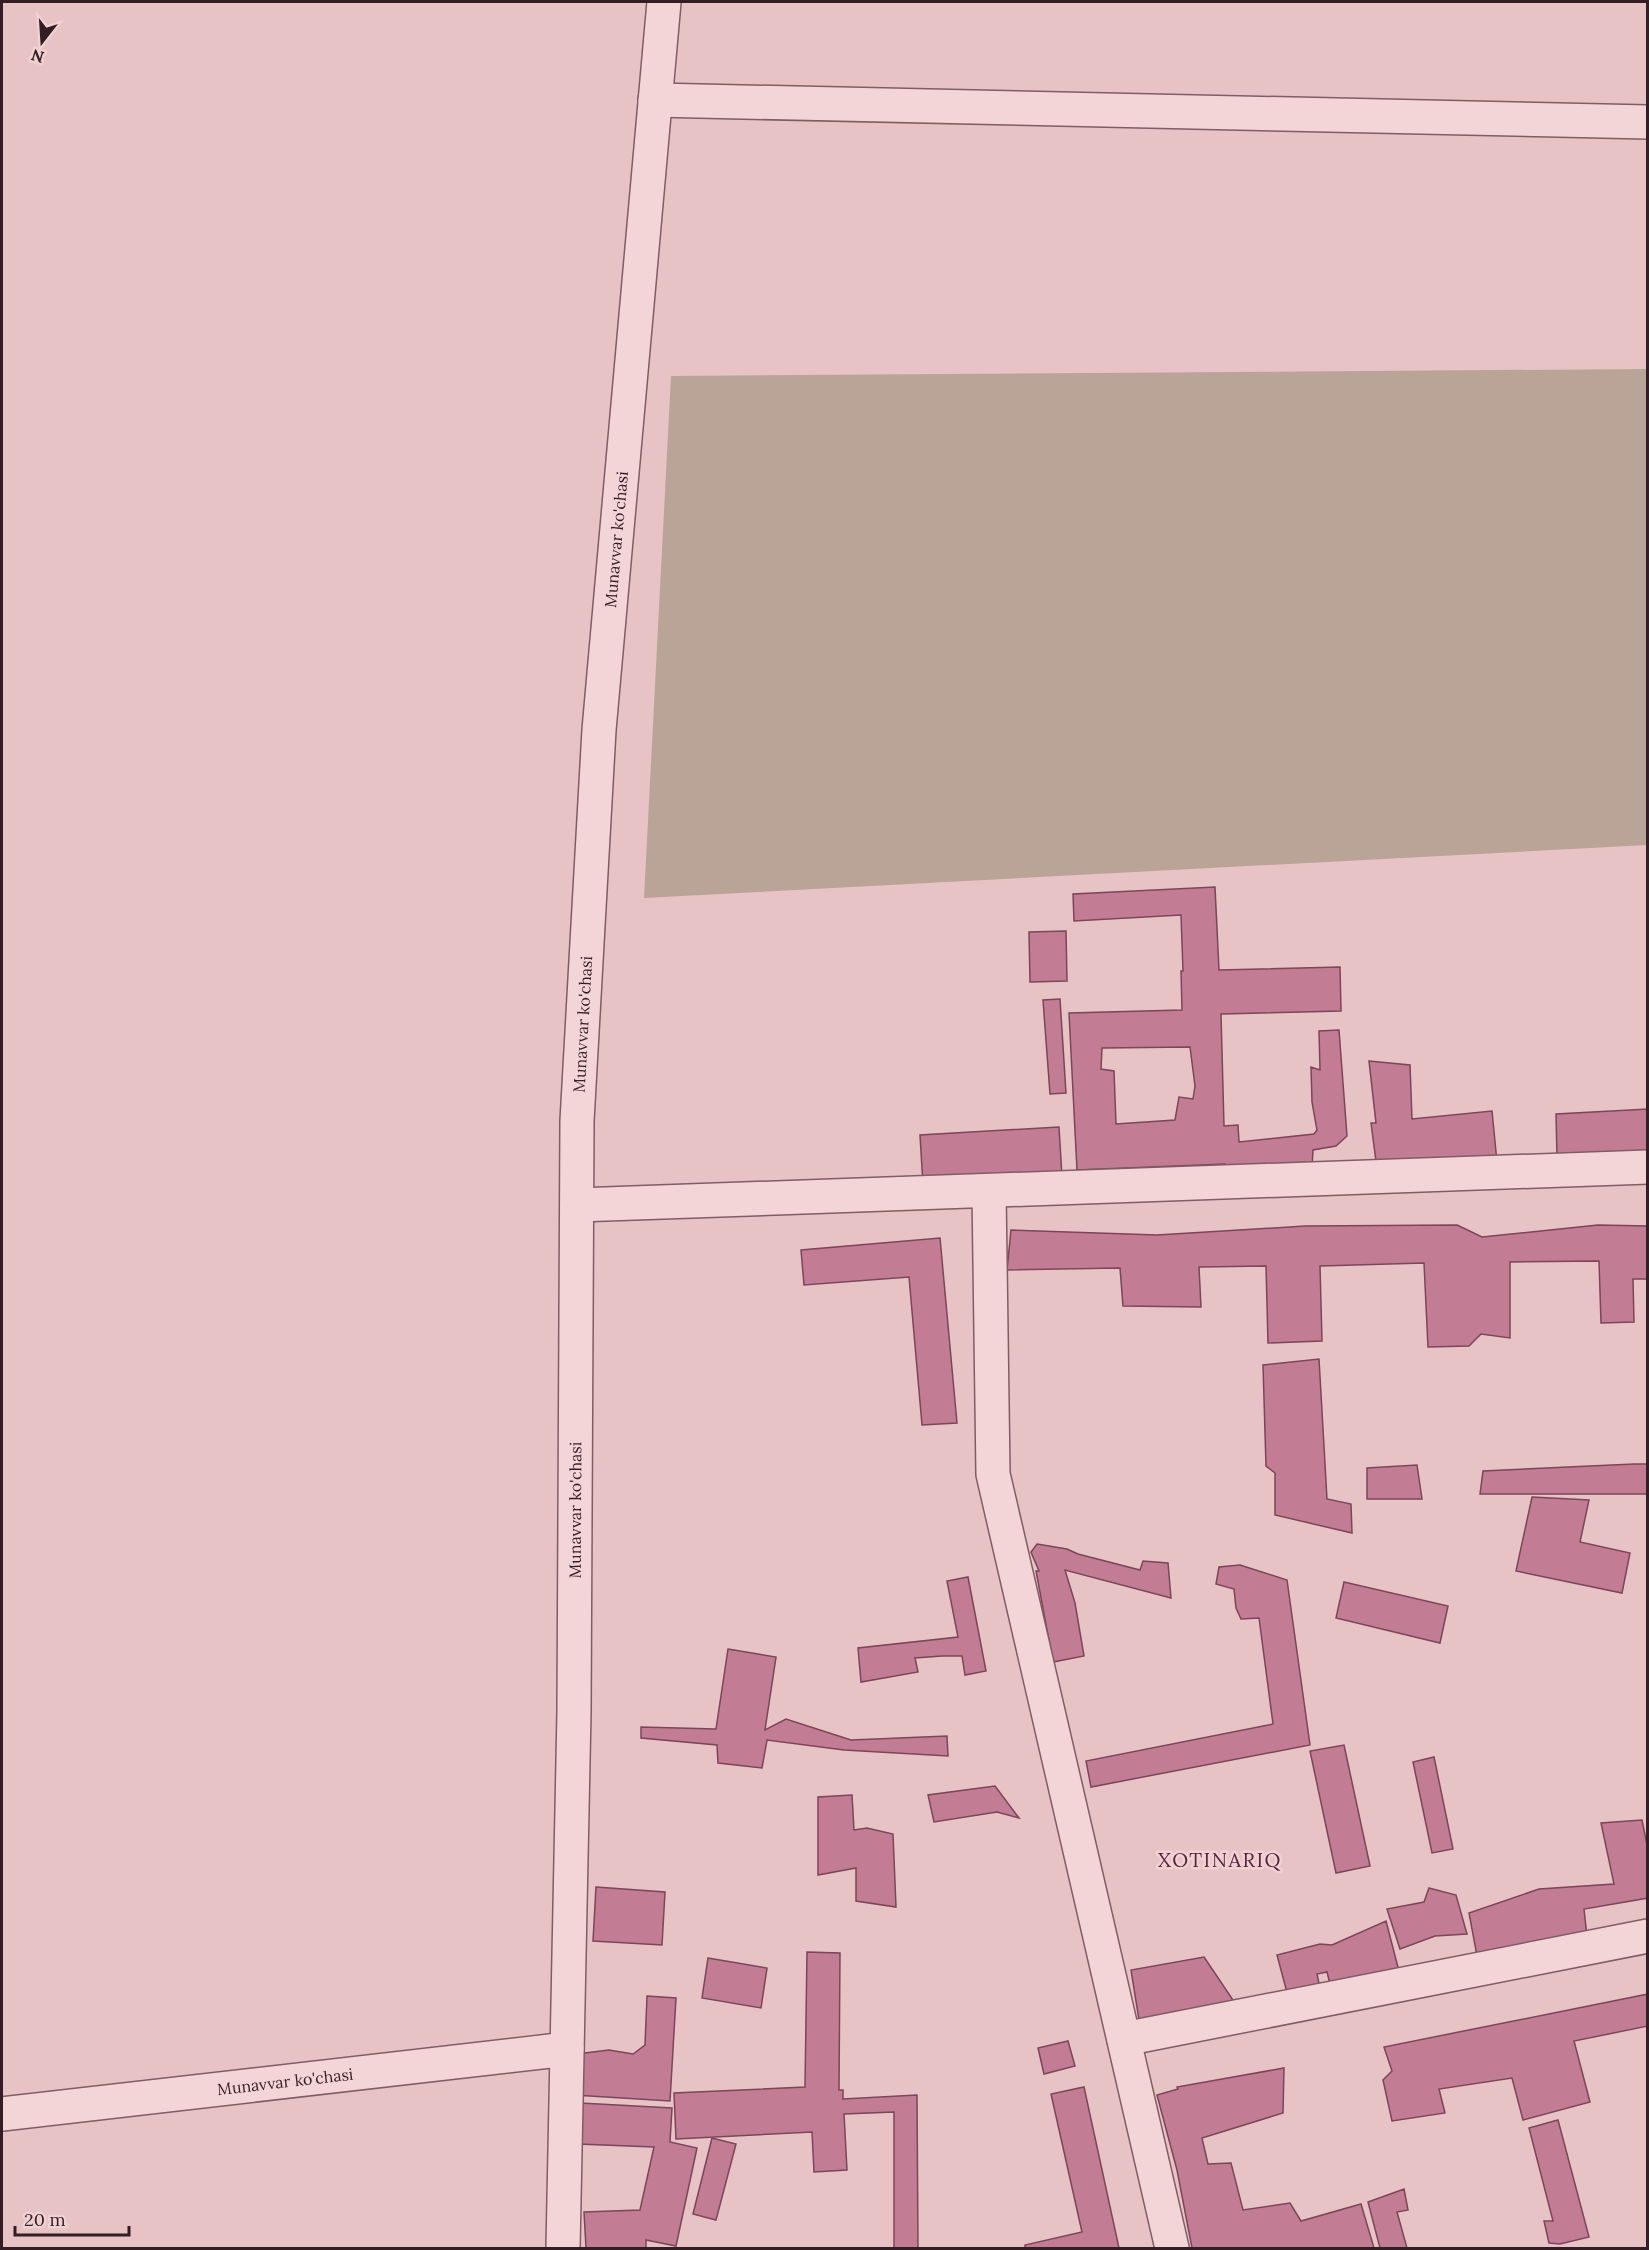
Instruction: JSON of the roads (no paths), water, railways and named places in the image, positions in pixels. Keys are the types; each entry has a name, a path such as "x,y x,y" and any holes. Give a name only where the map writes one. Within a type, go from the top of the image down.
{"street":[{"name":"Munavvar ko'chasi","path":"563,2248 574,1712 577,1121 598,730 664,2"},
{"path":"655,100 1647,122"},
{"path":"577,1205 1647,1167"},
{"path":"989,1191 993,1474 1172,2248"},
{"path":"1124,2039 1647,1936"},
{"name":"Munavvar ko'chasi","path":"2,2114 567,2049"}],"district":[{"name":"XOTINARIQ","path":"1220,1859"}]}
